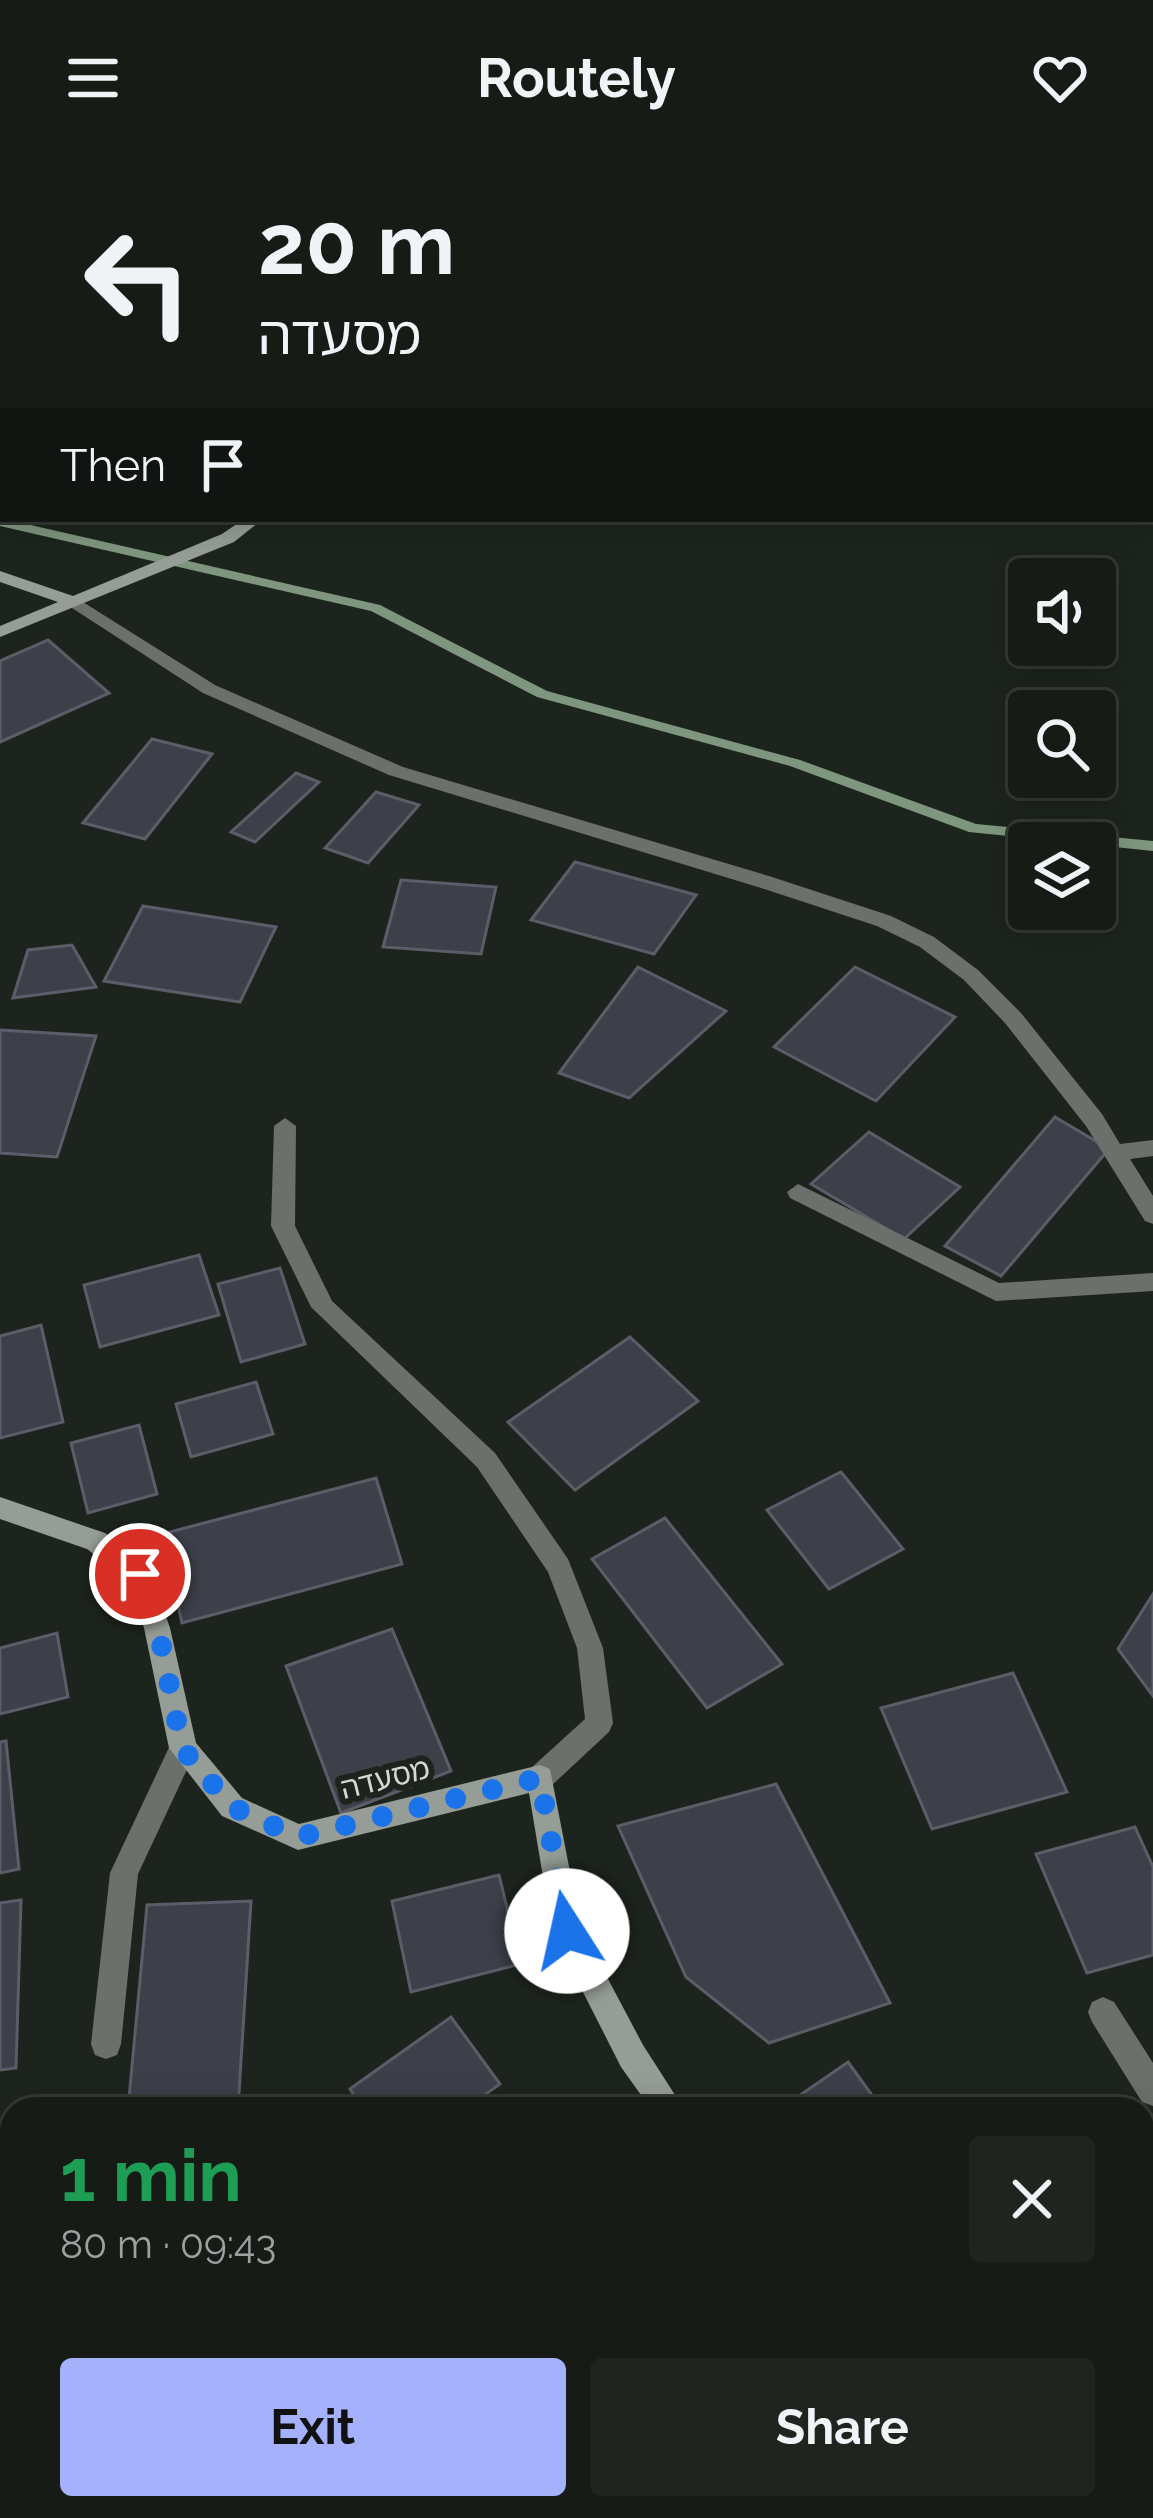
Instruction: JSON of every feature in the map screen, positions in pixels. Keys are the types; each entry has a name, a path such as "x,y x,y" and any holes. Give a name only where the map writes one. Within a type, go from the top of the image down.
{"street":[{"path":"0,632 228,538 251,522"},
{"path":"0,576 75,602 192,681 396,771 785,889 884,921 927,942 971,975 1013,1018 1114,1153 1153,1215"},
{"path":"284,1126 283,1226 323,1307 486,1460 559,1567 590,1648 599,1724 540,1778 567,1931 632,2056 661,2097"},
{"path":"1114,1153 1153,1148"},
{"path":"798,1192 996,1292 1153,1282"},
{"name":"מסעדה","path":"0,1508 97,1541 140,1574 158,1628 182,1748 232,1807 298,1837 540,1778"},
{"path":"106,2044 124,1873 182,1748"},
{"path":"1103,2012 1153,2091"}],"building":[{"path":"48,640 109,693 0,742 0,661"},
{"path":"152,739 212,754 145,839 83,823"},
{"path":"296,773 319,782 255,842 231,832"},
{"path":"376,792 419,805 368,863 325,848"},
{"path":"575,862 696,895 654,954 531,920"},
{"path":"401,880 496,887 481,954 383,947"},
{"path":"143,906 276,927 240,1002 104,981"},
{"path":"72,945 96,987 13,998 28,950"},
{"path":"638,967 726,1011 629,1098 559,1073"},
{"path":"855,967 955,1017 876,1101 774,1047"},
{"path":"0,1030 96,1036 57,1157 0,1153"},
{"path":"1055,1117 1109,1149 1001,1276 945,1246"},
{"path":"869,1132 960,1187 904,1239 811,1184"},
{"path":"199,1255 219,1315 100,1347 84,1285"},
{"path":"280,1268 305,1344 241,1362 218,1284"},
{"path":"41,1325 63,1422 0,1438 0,1336"},
{"path":"630,1337 698,1401 575,1490 508,1422"},
{"path":"256,1382 273,1434 191,1457 176,1404"},
{"path":"139,1425 157,1494 88,1513 71,1443"},
{"path":"841,1472 903,1549 829,1589 767,1510"},
{"path":"376,1478 402,1564 182,1623 162,1534"},
{"path":"665,1518 782,1664 707,1708 592,1559"},
{"path":"1153,1594 1153,1696 1118,1649"},
{"path":"392,1629 451,1771 341,1813 286,1666"},
{"path":"57,1633 68,1697 0,1714 0,1648"},
{"path":"1013,1673 1067,1792 932,1829 881,1708"},
{"path":"6,1741 19,1869 0,1873 0,1742"},
{"path":"776,1784 890,2003 769,2043 686,1977 618,1826"},
{"path":"1135,1827 1153,1867 1153,1955 1087,1973 1036,1854"},
{"path":"499,1875 521,1964 411,1992 392,1901"},
{"path":"21,1900 16,2068 0,2070 0,1903"},
{"path":"251,1901 239,2097 129,2097 147,1905"},
{"path":"451,2017 500,2084 482,2097 355,2097 350,2089"},
{"path":"848,2062 873,2097 797,2097"}],"waterway":[{"path":"0,522 375,608 542,694 795,763 974,829 1153,846"}],"route":[{"path":"140,1574 158,1628 182,1748 232,1807 298,1837 540,1778 567,1931"}]}
